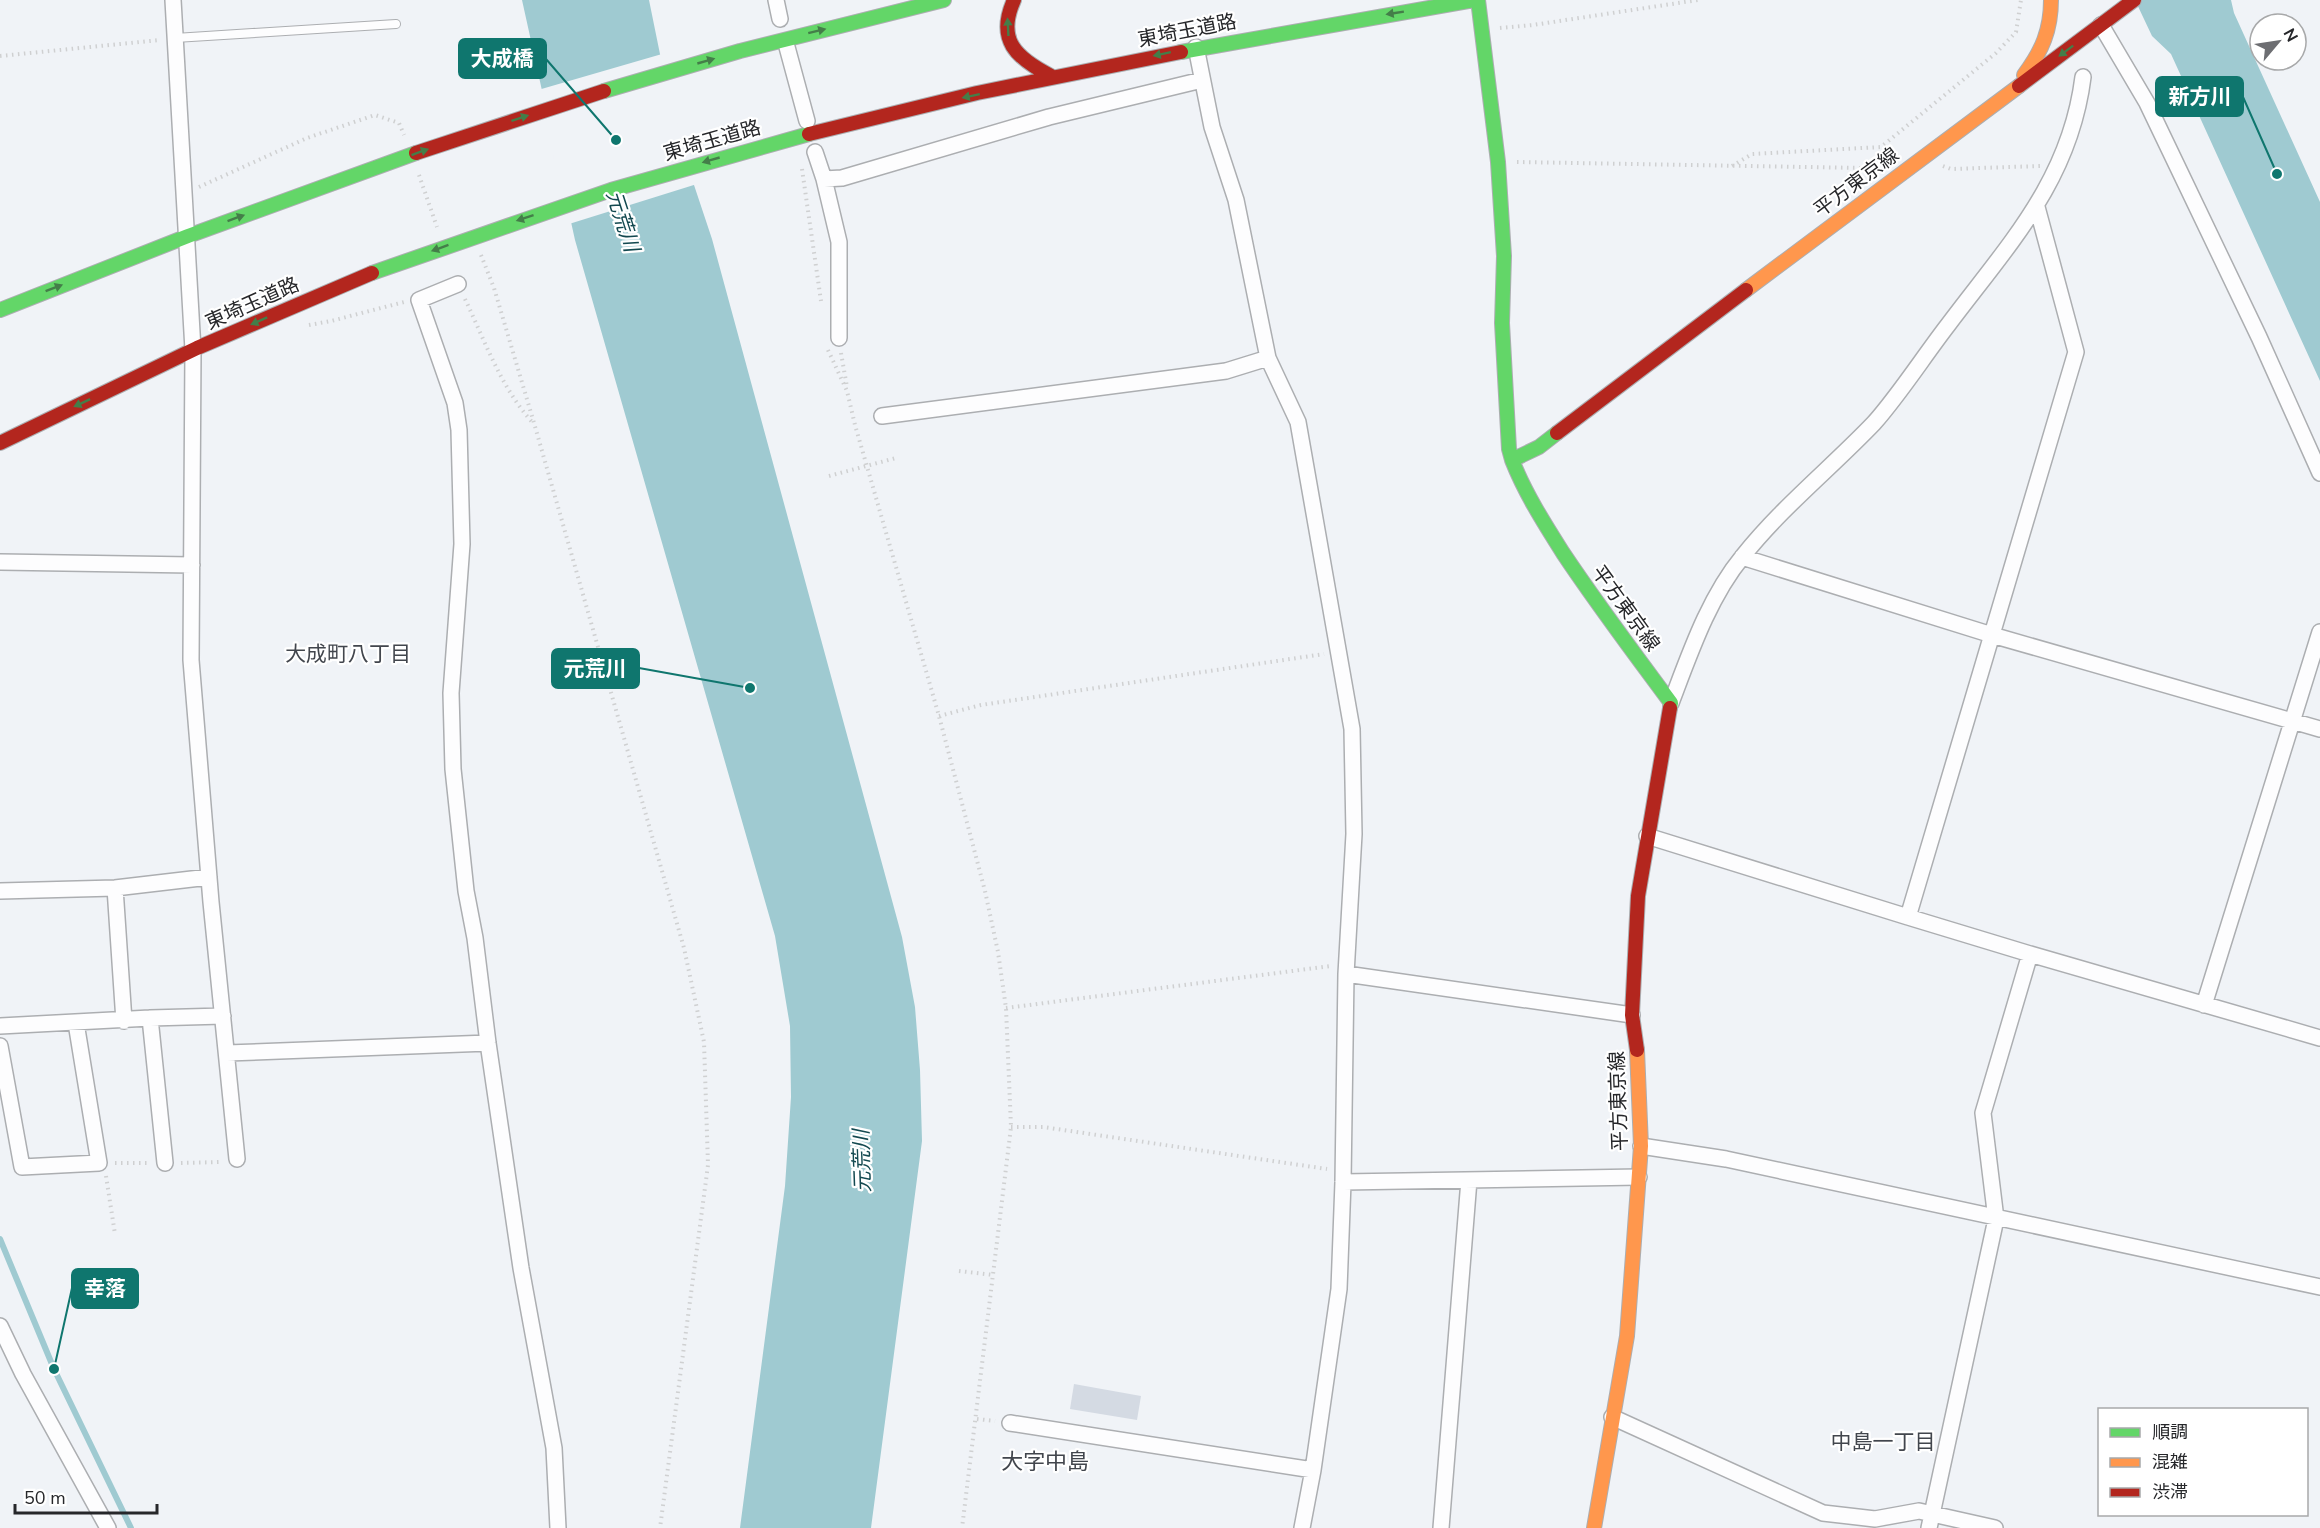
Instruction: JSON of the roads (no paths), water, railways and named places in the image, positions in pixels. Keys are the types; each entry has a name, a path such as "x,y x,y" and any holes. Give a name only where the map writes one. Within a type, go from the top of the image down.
{"main road":[{"path":"0,310 188,236 464,136 584,97 740,51 944,0"},
{"path":"1014,0 1005,26 1011,46 1029,66 1052,76"},
{"path":"1476,0 1498,162 1504,256 1502,322 1504,377 1509,449 1512,459"},
{"name":"東埼玉道路","path":"0,443 193,350 318,295 495,228 602,193 876,116 1052,76 1196,47 1476,0"},
{"path":"2008,94 2046,44 2052,22 2051,0"},
{"name":"平方東京線","path":"1594,1528 1627,1336 1641,1146 1638,1058 1632,1015 1638,896 1671,703 1581,580 1520,481 1512,459 1539,447 1926,153 2133,0"}],"street":[{"path":"173,0 193,350 191,660 209,877 237,1159"},
{"path":"776,0 780,19"},
{"path":"2107,20 2259,337 2320,473"},
{"path":"787,47 807,121"},
{"path":"1196,47 1212,127 1236,200 1268,358 1298,422 1352,729 1354,834 1346,969 1339,1289 1313,1470 1302,1528"},
{"path":"1671,703 1718,593 1742,557 1787,507 1875,422 2037,207 2068,145 2080,100 2083,77"},
{"path":"824,179 842,178 866,172 1048,117 1202,80"},
{"path":"815,152 839,242 833,340"},
{"path":"1908,917 2076,352 2037,207"},
{"path":"458,284 419,300 455,403 459,430 462,544 451,693 453,760 466,891 475,938 521,1268 554,1448 558,1528"},
{"path":"882,416 1226,371 1268,358"},
{"path":"1742,557 1992,635 2320,729"},
{"path":"0,562 192,565"},
{"path":"2204,1005 2320,632"},
{"path":"1647,836 2030,954 2320,1038"},
{"path":"0,891 115,888 209,877"},
{"path":"115,888 124,1021"},
{"path":"1930,1521 1996,1219 1983,1113 2030,954"},
{"path":"1346,969 1632,1015"},
{"path":"0,1026 224,1016"},
{"path":"150,1018 165,1163"},
{"path":"0,1046 22,1167 99,1163 76,1023"},
{"path":"227,1053 488,1042"},
{"path":"1641,1146 1726,1159 2320,1287"},
{"path":"1343,1177 1469,1180 1639,1178"},
{"path":"1442,1528 1469,1180"},
{"path":"0,1326 23,1374 108,1528"},
{"path":"1612,1417 1823,1513 1875,1520 1919,1511 1930,1521 1995,1528"},
{"path":"1010,1423 1313,1470"}],"lane":[{"path":"175,38 396,24"}],"water":[{"path":"522,0 649,0 675,128 712,239 902,937 915,1007 922,1141 871,1528 740,1528 785,1186 791,1097 790,1026 775,936 575,240"},
{"path":"2135,0 2231,0 2234,13 2248,44 2248,72 2261,72 2320,202 2320,381 2171,54 2152,36"}],"waterway":[{"path":"0,1239 54,1369 131,1528"}],"place":[{"name":"大成橋","path":"616,140"},
{"name":"新方川","path":"2277,174"},
{"name":"元荒川","path":"750,688"},
{"name":"幸落","path":"54,1369"}],"district":[{"name":"大成町八丁目","path":"348,654"},
{"name":"中島一丁目","path":"1883,1442"},
{"name":"大字中島","path":"1045,1461"}]}
